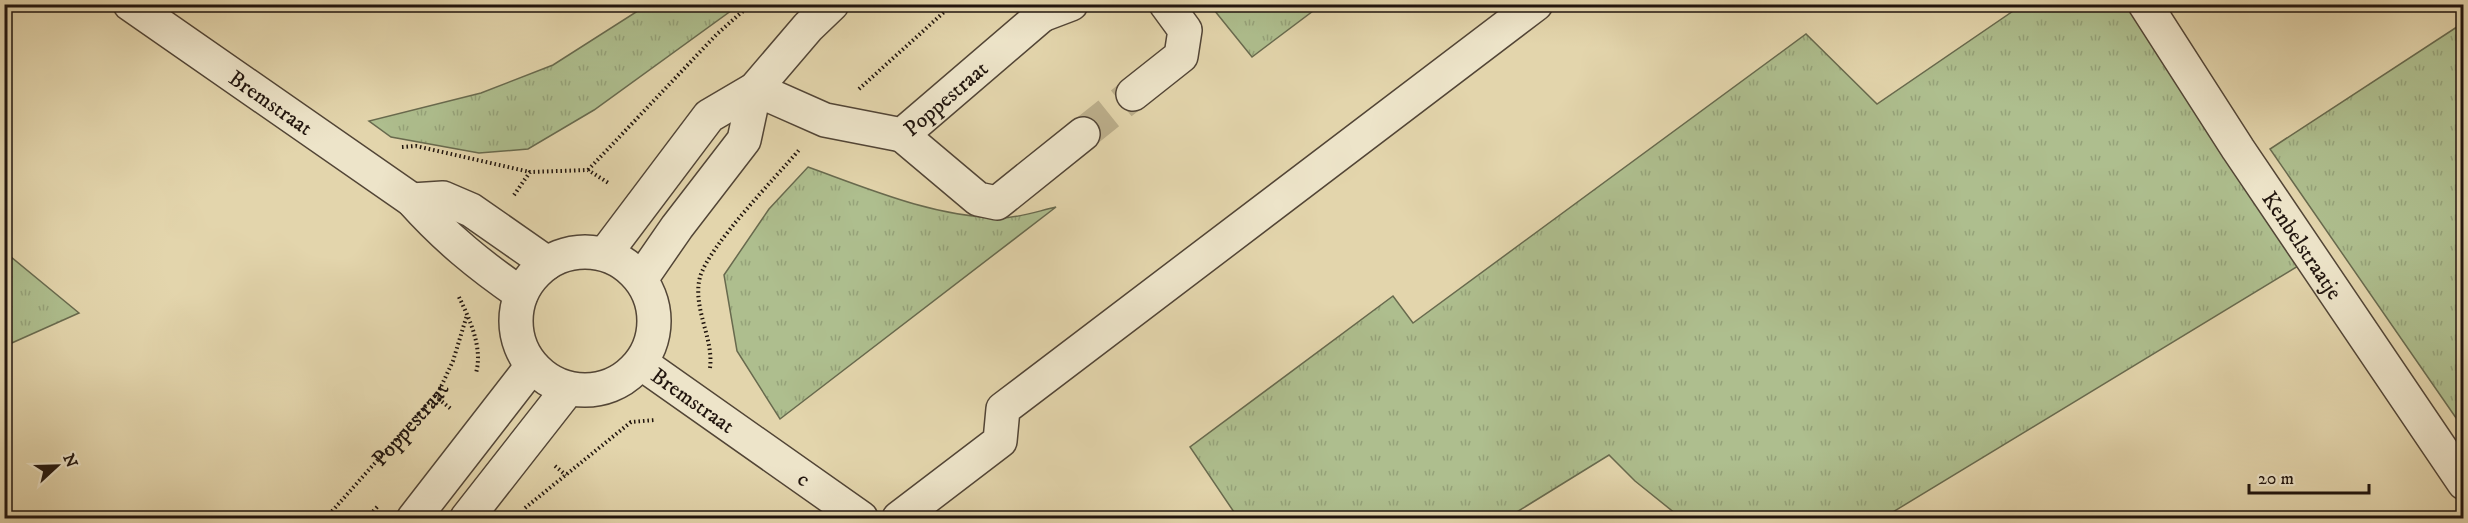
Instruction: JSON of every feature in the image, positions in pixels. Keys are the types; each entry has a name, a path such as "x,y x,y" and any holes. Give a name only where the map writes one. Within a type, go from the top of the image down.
{"street":[{"name":"Bremstraat","path":"130,4 412,200 468,257 521,294"},
{"path":"605,254 709,116 755,89 808,27 832,4"},
{"path":"1133,94 1181,56 1185,30 1166,4"},
{"path":"899,519 1000,441 1003,409 1536,4"},
{"name":"Kenbelstraatje","path":"2145,4 2238,149 2463,483"},
{"name":"Poppestraat","path":"755,89 825,120 902,135 1051,8"},
{"path":"641,279 677,227 744,140 755,89"},
{"path":"902,135 978,199 997,203 1083,134"},
{"path":"412,200 443,198 471,210 547,263"},
{"path":"585,251 605,254 625,264 641,279 652,299 655,322 652,344 641,363 626,378 608,387 588,391 568,389 548,380 531,366 522,350 516,332 516,313 521,294 532,277 547,263 566,254 585,251"},
{"name":"Bremstraat","path":"641,363 746,436"},
{"path":"414,519 531,366"},
{"path":"467,519 568,389"},
{"name":"c","path":"746,436 861,519"}],"path":[{"path":"588,170 717,34 751,4"},
{"path":"340,151 416,146 530,172"},
{"name":"Poppestraat","path":"326,519 435,396 453,361 467,314"},
{"path":"435,396 457,413"},
{"path":"522,511 566,475"}],"green space":[{"path":"647,5 739,5 594,110 528,149 479,153 391,137 369,121 481,93 553,65"},
{"path":"1210,5 1321,5 1252,57"},
{"path":"2022,5 2133,5 2303,263 1883,518 1681,518 1635,481 1609,455 1507,518 1238,518 1190,447 1393,296 1413,323 1806,34 1877,104"},
{"path":"2463,23 2463,428 2270,149"},
{"path":"808,167 901,200 973,216 1005,218 1056,207 780,419 737,351 724,275 769,209"},
{"path":"5,252 79,313 5,346"}],"tunnel":[{"path":"1083,134 1133,94"}]}
